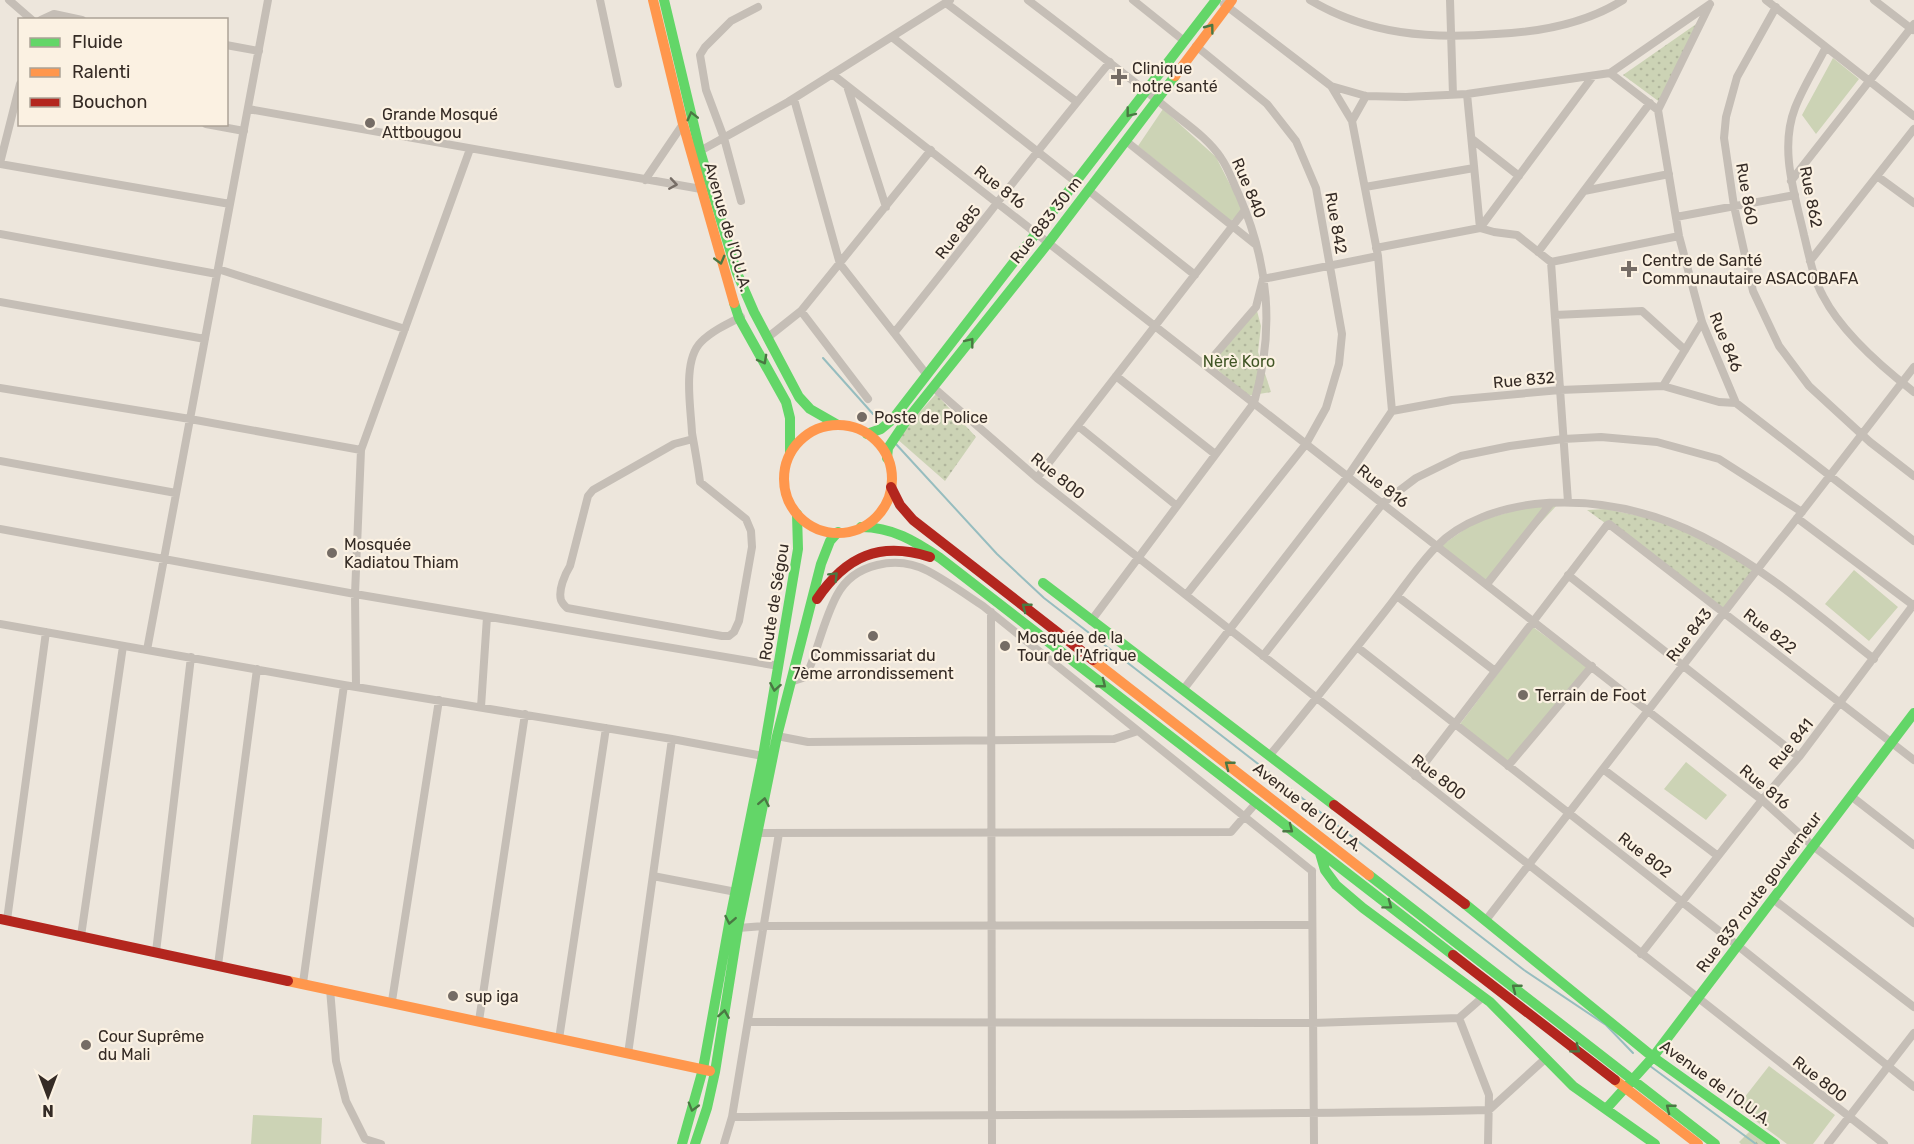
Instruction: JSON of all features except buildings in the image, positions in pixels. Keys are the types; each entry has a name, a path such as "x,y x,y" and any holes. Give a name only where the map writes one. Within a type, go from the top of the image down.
{"main road":[{"name":"Avenue de l'O.U.A.","path":"653,0 683,124 725,276 739,318 786,402 790,418 790,453"},
{"name":"Avenue de l'O.U.A.","path":"664,0 700,150 737,273 753,312 799,397 810,409 838,425"},
{"path":"867,434 881,429 892,420 1038,234 1147,92 1183,40 1216,0"},
{"name":"Rue 883 30 m","path":"887,458 888,448 895,435 1036,259 1230,3"},
{"path":"838,425 853,427 867,434 882,449 891,472 891,487 884,506 870,522 861,527 838,532 823,530 809,524 797,514 785,491 784,478 785,465 790,453 799,442 810,433 823,427 838,425"},
{"name":"Avenue de l'O.U.A.","path":"891,487 896,501 913,520 1630,1083 1698,1144"},
{"name":"Route de Ségou","path":"682,1144 703,1069 763,756 798,549 797,514"},
{"name":"Avenue de l'O.U.A.","path":"861,527 880,527 905,535 950,566 1342,870 1715,1144"},
{"name":"Route de Ségou","path":"695,1144 707,1108 715,1072 738,928 777,736 821,564 830,541 838,532"},
{"path":"805,626 826,584 848,563 880,551 901,550 917,552 950,566"},
{"name":"Avenue de l'O.U.A.","path":"1043,583 1486,920 1653,1057 1775,1144"},
{"name":"Rue 839 route gouverneur","path":"1606,1109 1653,1057 1914,713"},
{"name":"Avenue de l'O.U.A.","path":"1320,853 1325,870 1336,885 1483,997 1573,1086 1655,1144"},
{"path":"4,919 715,1072"}],"street":[{"path":"9,0 30,18"},
{"path":"147,650 268,0"},
{"path":"600,0 618,84"},
{"name":"Rue 840","path":"1028,0 1157,99 1204,139 1221,158 1245,210 1258,246 1268,316 1262,375 1254,403"},
{"path":"1132,0 1183,40"},
{"path":"1183,690 1348,476 1392,411 1377,252 1352,121 1331,86 1230,3 1216,0"},
{"path":"1310,0 1329,12 1389,30 1416,35 1451,37 1527,33 1594,15 1623,0"},
{"path":"1450,0 1453,95"},
{"path":"1767,0 1914,116"},
{"path":"1791,181 1913,28 1874,0"},
{"path":"700,150 794,99 948,2 1077,102"},
{"path":"1331,86 1365,96 1453,95 1610,73 1712,2"},
{"path":"1610,73 1658,110 1712,2"},
{"path":"741,201 724,138 706,90 700,55 731,21 758,7"},
{"name":"Rue 860","path":"1776,7 1737,77 1726,117 1724,138 1734,206 1753,291 1779,346 1809,386 1862,434 1914,476"},
{"path":"45,18 54,14 73,18"},
{"path":"892,37 1076,182"},
{"path":"228,45 259,51"},
{"name":"Rue 842","path":"1186,595 1306,444 1326,408 1339,364 1342,334 1316,188 1296,141 1267,104 1196,46"},
{"name":"Rue 862","path":"1826,47 1794,109 1788,142 1791,181 1810,261 1822,296 1834,314 1876,361 1914,392"},
{"name":"Rue 885","path":"894,333 1110,62"},
{"name":"Rue 816","path":"832,74 1592,666 1762,800 1813,846 1914,923"},
{"path":"1480,228 1593,76"},
{"path":"846,84 886,207"},
{"path":"18,92 0,163 230,204"},
{"path":"1467,94 1480,228"},
{"path":"1352,121 1365,96"},
{"path":"794,99 840,264 927,375"},
{"path":"1538,252 1650,104"},
{"path":"248,109 701,189"},
{"name":"Rue 846","path":"1658,110 1679,236 1702,322 1736,403 1914,541"},
{"path":"645,180 683,124"},
{"path":"217,126 244,131"},
{"path":"1810,261 1914,129"},
{"path":"1472,139 1519,176"},
{"path":"1126,141 1258,246"},
{"path":"356,687 355,594 361,450 470,148"},
{"path":"767,338 801,310 931,150"},
{"path":"1365,188 1474,168"},
{"path":"1584,191 1669,174"},
{"path":"1876,176 1914,203"},
{"path":"1088,190 1195,275"},
{"path":"1676,217 1795,195"},
{"path":"1037,478 1245,210"},
{"path":"1206,365 1256,307 1263,279 1330,266 1377,252 1480,228 1517,235 1551,262 1568,502"},
{"path":"0,234 218,271 405,329"},
{"path":"1551,262 1679,236"},
{"path":"1025,250 1036,259"},
{"path":"0,302 205,339"},
{"path":"801,310 868,399"},
{"path":"1555,315 1642,311 1685,350"},
{"path":"693,440 674,444 593,490 588,496 561,592 561,600 567,608 722,636 729,636 734,632 739,621 752,547 751,531 746,519 700,482 693,440 689,372 692,357 699,343 712,333 753,312"},
{"path":"1663,386 1702,322"},
{"name":"Rue 843","path":"1486,920 1914,367"},
{"path":"1116,376 1215,454"},
{"name":"Rue 832","path":"1392,411 1452,400 1560,390 1663,386 1719,402 1736,403"},
{"path":"0,388 361,450"},
{"name":"Rue 800","path":"934,388 1037,478 1848,1118 1884,1144"},
{"path":"1091,621 1254,403"},
{"path":"1078,426 1177,506"},
{"path":"1263,656 1383,503 1416,478 1461,456 1510,446 1601,436 1657,442 1719,459 1800,515 1914,605"},
{"path":"0,461 176,494"},
{"path":"1486,584 1551,502"},
{"path":"1270,755 1437,546 1474,520 1520,506 1568,502 1616,507 1679,524 1758,568 1874,659"},
{"name":"Rue 822","path":"1569,575 1609,524 1914,760"},
{"path":"0,529 355,594 779,666"},
{"path":"790,682 806,677 838,593 846,582 873,565 901,563 927,570 991,612 1312,871 1342,870"},
{"path":"1415,776 1569,575 1799,757"},
{"path":"1397,596 1495,671"},
{"name":"Rue 841","path":"1641,954 1762,800 1799,757 1914,605"},
{"path":"983,606 1005,610"},
{"path":"991,612 993,1144"},
{"path":"481,707 487,617"},
{"path":"0,624 763,756"},
{"path":"4,919 46,632"},
{"path":"81,936 123,646"},
{"name":"Rue 802","path":"1357,647 1914,1087"},
{"path":"156,952 191,657"},
{"path":"1508,766 1592,666"},
{"path":"218,965 257,669"},
{"path":"303,983 344,685"},
{"path":"392,1001 439,700"},
{"path":"479,1021 525,714"},
{"path":"559,1039 606,728"},
{"path":"777,736 808,742 1114,739 1138,731"},
{"path":"628,1054 672,739"},
{"path":"1603,769 1718,856"},
{"path":"1851,796 1914,845"},
{"path":"759,833 1231,832 1256,803"},
{"path":"724,1144 732,1117 779,833"},
{"path":"1312,871 1314,1144"},
{"path":"652,876 736,892"},
{"path":"1773,899 1914,1007"},
{"path":"738,928 764,926 1312,924"},
{"path":"330,989 336,1061 346,1101 365,1139 381,1144"},
{"path":"748,1022 1313,1023 1460,1018 1483,997"},
{"path":"1460,1018 1489,1095 1488,1144"},
{"path":"1828,1144 1914,1033"},
{"path":"732,1117 1314,1114 1489,1110 1545,1059"}],"green space":[{"path":"1702,20 1661,103 1623,75"},
{"path":"1833,58 1859,79 1816,134 1802,115"},
{"path":"1163,109 1216,157 1243,210 1231,221 1138,146"},
{"name":"Nèrè Koro","path":"1256,307 1261,326 1258,352 1271,392 1247,396 1210,363"},
{"path":"936,394 976,437 945,481 896,438"},
{"path":"1558,504 1485,583 1438,548 1475,522 1524,508"},
{"path":"1606,509 1654,519 1711,540 1758,568 1720,614 1587,510"},
{"path":"1854,570 1898,607 1869,641 1825,604"},
{"name":"Terrain de Foot","path":"1533,627 1588,667 1508,761 1460,724"},
{"path":"1686,762 1727,795 1706,820 1664,789"},
{"path":"1769,1066 1835,1115 1813,1144 1787,1144 1737,1107"},
{"path":"253,1115 322,1118 321,1144 251,1144"},
{"path":"1750,1131 1767,1144 1741,1144 1739,1142"}],"waterway":[{"path":"823,358 873,414"},
{"path":"895,443 997,554 1044,598 1524,970 1606,1025 1633,1053"},
{"path":"1650,1066 1756,1144"}],"traffic: fast":[{"path":"664,0 700,151 737,273 754,312 799,397 810,409 838,425"},
{"path":"867,434 881,429 892,420 1216,0"},
{"path":"887,458 888,448 906,421 1049,242 1175,76"},
{"path":"734,303 739,318 786,402 790,418 790,453"},
{"path":"682,1144 703,1069 763,756 798,549 797,514"},
{"path":"861,527 893,532 940,558 1453,955"},
{"path":"695,1144 707,1108 715,1072 738,928 777,736 821,564 830,541 838,532"},
{"path":"1043,583 1334,805"},
{"path":"1606,1109 1653,1057 1914,713"},
{"path":"1320,853 1325,870 1336,885 1363,908 1490,1002 1573,1086 1655,1144"},
{"path":"1369,875 1715,1144"},
{"path":"1465,904 1653,1057 1775,1144"}],"traffic: slow":[{"path":"653,0 683,124 734,303"},
{"path":"1175,76 1232,0"},
{"path":"838,425 848,426 868,434 876,441 883,449 891,469 892,479 891,489 883,509 876,517 868,524 848,532 838,533 828,532 808,524 800,517 793,509 785,489 784,479 785,469 793,449 800,441 808,434 828,426 838,425"},
{"path":"1093,660 1369,875"},
{"path":"288,981 710,1071"},
{"path":"1615,1080 1698,1144"}],"traffic: jam":[{"path":"891,487 900,505 913,520 1093,660"},
{"path":"817,599 840,572 866,556 895,551 912,552 930,557"},
{"path":"1334,805 1465,904"},
{"path":"0,919 288,981"},
{"path":"1453,955 1615,1080"}],"place":[{"name":"Clinique notre santé","path":"1119,77"},
{"name":"Grande Mosqué Attbougou","path":"370,123"},
{"name":"Centre de Santé Communautaire ASACOBAFA","path":"1629,269"},
{"name":"Poste de Police","path":"862,417"},
{"name":"Mosquée Kadiatou Thiam","path":"332,553"},
{"name":"Commissariat du 7ème arrondissement","path":"873,636"},
{"name":"Mosquée de la Tour de l'Afrique","path":"1005,646"},
{"name":"Terrain de Foot","path":"1523,695"},
{"name":"sup iga","path":"453,996"},
{"name":"Cour Suprême du Mali","path":"86,1045"}]}
